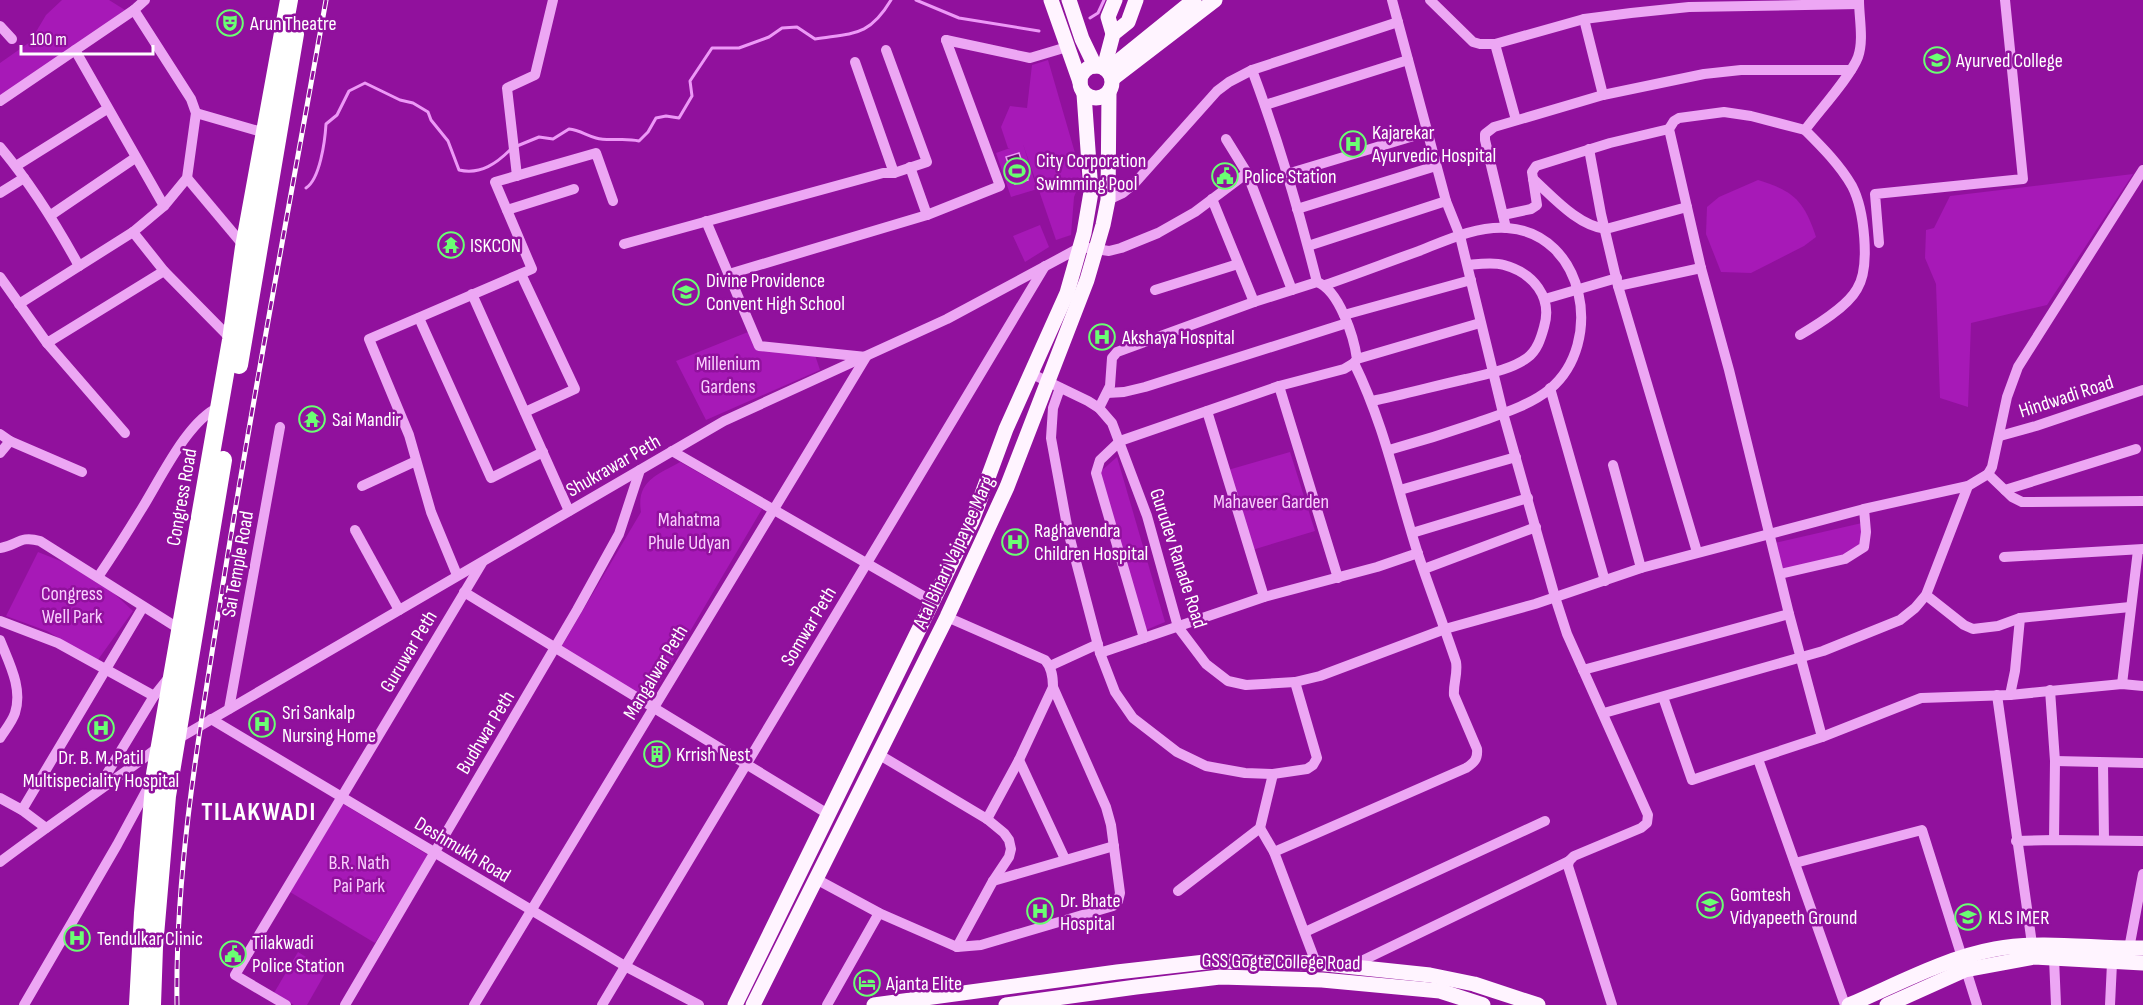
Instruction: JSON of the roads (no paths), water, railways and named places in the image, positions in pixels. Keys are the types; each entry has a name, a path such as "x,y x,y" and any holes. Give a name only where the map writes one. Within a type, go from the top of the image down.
{"highway":[{"name":"Congress Road","path":"152,1005 173,671 219,407 237,342 244,247 289,0"},
{"name":"Congress Road","path":"138,1005 142,914 155,774 169,742 237,342 301,0"}],"main road":[{"name":"Atal Bihari Vajpayee Marg","path":"753,1005 947,616 1007,487 1087,280 1091,192 1082,88 1051,0"},
{"path":"1069,0 1082,39 1105,75"},
{"path":"1115,0 1108,17 1113,34 1105,75 1097,99 1092,99 1082,88 1083,73 1105,75 1215,0"},
{"path":"1113,34 1128,22 1136,0"},
{"path":"1105,75 1194,0"},
{"name":"Atal Bihari Vajpayee Marg","path":"735,1005 972,521 1006,429 1108,200 1105,75"},
{"path":"1847,1005 1963,964 2033,951 2137,948"},
{"path":"2033,951 2054,958 2143,963"},
{"path":"874,1005 1196,962 1316,963 1430,975 1474,984 1502,999 1538,1005"},
{"path":"1887,1005 1963,964"},
{"name":"GSS Gogte College Road","path":"1006,1005 1220,977 1322,980 1440,991 1483,1005"}],"street":[{"path":"0,101 134,10 145,0"},
{"path":"516,176 507,87 535,75 553,0"},
{"path":"1349,967 1569,861 1574,856 1641,828 1647,823 1648,815 1604,712 1567,634 1554,597 1479,323 1468,265 1460,236 1446,201 1392,0"},
{"path":"1430,0 1473,42 1480,44 1495,44 1584,19 1689,3 1859,2 1858,56 1851,70 1805,130"},
{"path":"1880,243 1875,194 2023,179 2005,0"},
{"path":"19,304 133,232 164,206 187,178 196,113 191,99 134,10"},
{"path":"1584,19 1603,95"},
{"path":"1108,200 1123,193 1134,184 1218,91 1229,82 1252,70 1398,22"},
{"path":"0,26 12,39"},
{"path":"729,274 927,215 1000,186 945,40 1030,58 1067,47"},
{"path":"1495,44 1516,120"},
{"path":"75,50 107,110 164,206"},
{"path":"624,244 883,173 894,173 927,162 886,50"},
{"path":"1265,105 1408,60"},
{"path":"855,62 894,173"},
{"path":"1252,70 1321,284 1345,319 1356,361 1389,450 1418,553 1458,670 1453,688 1454,695 1477,749 1474,762 1466,768 1274,852"},
{"path":"1506,228 1485,140 1485,134 1494,127 1603,95 1723,71 1851,70"},
{"path":"16,166 107,110"},
{"path":"1503,215 1531,209 1537,205 1532,172 1536,166 1589,149 1668,129 1674,121 1680,118 1724,112 1751,116 1805,130 1842,171 1853,189 1864,241 1865,261 1863,276 1857,291 1840,307 1800,335"},
{"path":"196,113 265,133"},
{"path":"1668,129 1701,268 1822,737"},
{"path":"1287,174 1427,132"},
{"path":"1226,139 1247,173 1292,290"},
{"path":"0,147 51,215 80,266"},
{"path":"1589,149 1595,187 1618,282 1697,552"},
{"path":"457,576 431,512 409,435 369,339 532,269 495,182 596,153 613,201"},
{"path":"51,215 135,158"},
{"path":"1297,209 1436,166"},
{"path":"910,167 927,215"},
{"path":"2143,170 2018,367 2007,397 2000,436 1988,474 2022,502 2143,501"},
{"path":"1088,248 1109,251 1150,237 1195,212 1247,173"},
{"path":"0,194 24,178"},
{"path":"187,178 244,247"},
{"path":"1533,179 1569,210 1596,228 1606,228 1687,207"},
{"path":"507,210 574,189"},
{"path":"1212,200 1254,302"},
{"path":"1308,246 1446,201"},
{"path":"706,221 759,346 866,357"},
{"path":"1099,408 1107,393 1112,375 1113,358 1117,352 1254,302 1321,284 1482,230 1506,228 1531,234 1558,251 1570,268 1578,288 1581,311 1576,348 1566,369 1550,388 1503,413 1389,450"},
{"path":"133,232 164,271 237,342"},
{"name":"Shukrawar Peth","path":"0,862 71,809 94,796 169,742 724,421 946,319 1045,266 1088,248"},
{"path":"1155,290 1238,264"},
{"path":"1372,401 1493,372 1515,364 1535,350 1548,314 1545,299 1532,280 1518,270 1503,265 1468,265"},
{"name":"Somwar Peth","path":"602,1005 1045,266"},
{"path":"1545,299 1578,288 1701,268"},
{"path":"47,343 164,271"},
{"path":"520,274 575,389 525,412"},
{"path":"0,277 47,343 125,433"},
{"path":"1107,393 1145,387 1345,319 1471,280"},
{"path":"472,294 569,511"},
{"path":"418,318 491,478 543,452"},
{"path":"1144,638 1096,473 1100,460 1120,441 1279,386 1344,369 1356,361 1479,323"},
{"name":"Mangalwar Peth","path":"474,1005 866,357"},
{"name":"Gurudev Ranade Road","path":"1030,373 1099,408 1112,423 1147,516 1178,627 1206,664 1228,681 1246,685 1295,682 1320,676 1445,629 1535,604 1641,568 1864,509 1968,486 1988,474"},
{"path":"1279,386 1338,578"},
{"path":"1060,388 1053,408 1051,438 1068,531 1099,649 1115,692 1133,718 1177,752 1206,766 1245,773 1273,774 1307,769 1317,758 1295,682"},
{"path":"1550,388 1605,581"},
{"name":"Hindwadi Road","path":"2000,436 2047,423 2143,390"},
{"path":"98,577 183,441 200,419 219,407"},
{"path":"1207,411 1264,597"},
{"name":"Sai Temple Road","path":"229,709 280,427"},
{"path":"0,434 10,441 82,472"},
{"path":"0,453 10,441"},
{"path":"2005,490 2136,449"},
{"path":"672,451 932,601"},
{"path":"1400,490 1516,457"},
{"path":"362,486 416,461"},
{"path":"1613,465 1641,568"},
{"name":"Budhwar Peth","path":"345,1005 556,648 619,534 640,470"},
{"path":"1604,712 1800,658 1883,629 1900,620 1926,595 1968,486"},
{"path":"1412,533 1528,498"},
{"path":"1780,574 1845,559 1864,547 1866,532 1864,509"},
{"path":"1424,568 1536,527"},
{"path":"355,530 399,610"},
{"path":"0,548 29,538 40,541 181,630"},
{"path":"2004,557 2140,550 2130,607 2122,684"},
{"path":"1050,666 1099,649 1144,638 1264,597 1377,567 1418,553"},
{"name":"Guruwar Peth","path":"286,1005 235,975 482,561"},
{"path":"464,592 828,814"},
{"path":"1926,595 1973,629 1998,626 2020,618 2130,607"},
{"path":"22,810 143,607"},
{"path":"1583,670 1789,614"},
{"path":"816,879 879,913 957,947 981,945 1113,906 1118,901 1120,892 1111,825 1106,807 1053,687 1050,666 1046,660 947,616"},
{"path":"2010,695 2020,618"},
{"path":"0,621 58,643 154,696"},
{"path":"0,640 15,675 16,698 15,713 0,738"},
{"path":"94,796 154,696 173,671"},
{"path":"1663,697 1692,780 1822,737 1921,698 2010,695 2122,684 2143,687"},
{"path":"987,819 1019,760 1053,687"},
{"path":"2050,690 2055,761 2054,840"},
{"path":"1997,695 2033,951"},
{"path":"0,716 15,713"},
{"name":"Deshmukh Road","path":"211,719 625,966 699,1005"},
{"path":"878,754 987,819 1004,833 1011,849 1009,857 993,881 957,947"},
{"path":"1758,759 1847,1005"},
{"path":"1019,760 1065,859"},
{"path":"2055,761 2143,763"},
{"path":"2103,763 2104,840"},
{"path":"24,1005 155,774"},
{"path":"1178,891 1260,828 1273,774"},
{"path":"0,798 22,810 46,828"},
{"path":"1305,932 1545,821"},
{"path":"1260,828 1274,852 1316,963"},
{"path":"1795,863 1922,830 1977,1005"},
{"path":"2016,841 2143,841"},
{"path":"993,881 1114,846"},
{"path":"1569,861 1568,866 1612,1005"},
{"path":"2110,1005 2119,963 2137,948 2143,874"},
{"path":"827,1005 879,913"},
{"path":"2054,958 2056,1005"},
{"path":"336,1005 352,979"}],"waterway":[{"path":"517,146 539,137 553,139 569,129 601,139 639,141 648,132 656,118 666,116 679,118 692,96 690,81 712,48 739,48 769,37 782,28 797,27 815,39 850,34 875,21 891,0"},
{"path":"916,0 959,18 1039,31"},
{"path":"1090,18 1098,13 1104,0"},
{"path":"306,188 315,177 318,168 326,124 337,115 349,91 365,83 400,100 413,103 428,112 431,120 448,141 459,170 474,171 488,167 511,149"}],"railway":[{"path":"177,1005 180,906 196,757 244,456 326,0"}],"place":[{"name":"Arun Theatre","path":"230,23"},
{"name":"Ayurved College","path":"1937,60"},
{"name":"Kajarekar Ayurvedic Hospital","path":"1353,144"},
{"name":"City Corporation Swimming Pool","path":"1017,171"},
{"name":"Police Station","path":"1225,176"},
{"name":"ISKCON","path":"451,245"},
{"name":"Divine Providence Convent High School","path":"686,292"},
{"name":"Akshaya Hospital","path":"1102,337"},
{"name":"Sai Mandir","path":"312,419"},
{"name":"Raghavendra Children Hospital","path":"1015,542"},
{"name":"Sri Sankalp Nursing Home","path":"262,724"},
{"name":"Dr. B. M. Patil Multispeciality Hospital","path":"101,728"},
{"name":"Krrish Nest","path":"657,754"},
{"name":"Gomtesh Vidyapeeth Ground","path":"1710,905"},
{"name":"Dr. Bhate Hospital","path":"1040,911"},
{"name":"KLS IMER","path":"1968,917"},
{"name":"Tendulkar Clinic","path":"77,938"},
{"name":"Tilakwadi Police Station","path":"233,954"},
{"name":"Ajanta Elite","path":"867,983"}],"district":[{"name":"TILAKWADI","path":"259,811"}],"park label":[{"name":"Millenium Gardens","path":"728,374"},
{"name":"Mahaveer Garden","path":"1271,501"},
{"name":"Mahatma Phule Udyan","path":"689,530"},
{"name":"Congress Well Park","path":"72,604"},
{"name":"B.R. Nath Pai Park","path":"359,874"}]}
